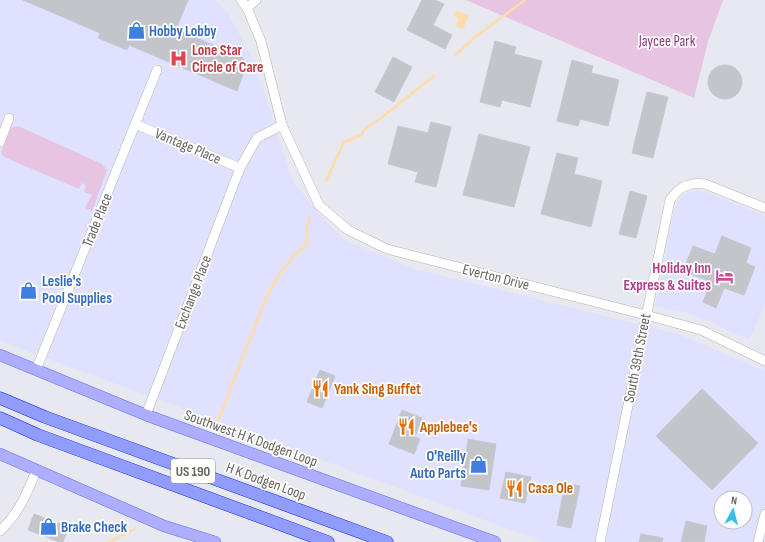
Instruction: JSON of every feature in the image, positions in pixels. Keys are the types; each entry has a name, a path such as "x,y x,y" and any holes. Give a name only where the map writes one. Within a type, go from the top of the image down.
{"highway":[{"name":"H K Dodgen Loop","path":"0,398 53,420 387,542"},
{"name":"US 190","path":"0,418 38,435 328,542"}],"main road":[{"name":"Southwest H K Dodgen Loop","path":"0,355 146,415 495,542"},
{"path":"0,454 164,526 215,542"}],"street":[{"name":"Everton Drive","path":"241,0 247,8 261,41 282,125 319,205 348,230 387,249 702,330 765,361"},
{"path":"247,8 256,0"},
{"name":"Trade Place","path":"36,370 157,70"},
{"path":"0,142 9,118"},
{"name":"Vantage Place","path":"136,124 240,168"},
{"name":"Exchange Place","path":"146,415 240,168 257,138 282,125"},
{"name":"South 39th Street","path":"600,542 669,204 673,195 679,189 690,184 705,184 765,208"},
{"path":"0,531 18,511 25,500 36,471"},
{"path":"758,542 765,514"}],"shaded area":[{"path":"0,0 215,0 228,13 255,64 293,182 343,240 415,269 678,334 765,371 765,542 544,542 0,341"},
{"path":"457,10 469,16 463,29 456,26 459,19 454,16"},
{"path":"697,190 706,192 765,216 765,305 749,340 685,312 655,306 674,209 678,201 684,195"}],"green space":[{"name":"Jaycee Park","path":"466,0 723,0 708,42 694,98"},
{"path":"18,126 102,164 107,170 92,211 85,208 92,195 84,192 86,185 82,183 79,189 4,157 1,153 11,128"}],"building":[{"name":"Hobby Lobby","path":"23,0 188,0 176,29 243,58 245,69 237,91 129,45 127,50 98,38 100,33"},
{"path":"422,0 435,0 444,4 433,25 452,35 445,49 407,30"},
{"path":"495,41 516,47 514,54 542,61 530,107 502,100 500,107 480,102"},
{"path":"393,57 412,67 394,102 375,92"},
{"path":"572,60 593,66 591,73 619,80 608,126 580,119 578,126 557,121"},
{"path":"722,65 728,65 737,70 741,76 741,88 737,94 728,99 722,99 713,94 708,85 708,79 713,70"},
{"path":"647,92 668,97 653,158 632,153"},
{"path":"431,122 451,127 436,187 415,182 418,172 388,164 398,126 428,133"},
{"path":"479,134 530,147 514,207 463,195"},
{"path":"557,153 578,158 574,174 602,181 591,227 541,214"},
{"path":"630,191 647,196 636,238 619,234"},
{"name":"Holiday Inn Express & Suites","path":"722,236 751,248 746,263 755,267 744,295 724,288 716,308 703,302 711,282 683,271 693,246 715,254"},
{"name":"Yank Sing Buffet","path":"320,370 335,376 322,408 307,402"},
{"path":"702,389 758,443 712,490 656,436"},
{"name":"Applebee's","path":"402,410 422,418 415,437 420,439 414,454 389,444"},
{"name":"O'Reilly Auto Parts","path":"468,439 496,444 489,490 461,486"},
{"name":"Casa Ole","path":"506,472 531,477 525,503 500,498"},
{"path":"565,483 580,486 571,528 557,525"},
{"path":"34,514 69,527 63,542 59,542 28,530"},
{"path":"686,521 707,526 704,542 681,542"},
{"path":"641,534 663,538 662,542 639,542"}],"waterway":[{"path":"456,55 475,37 525,0"},
{"path":"326,181 344,142 362,135 364,130 434,76"},
{"path":"217,423 268,293 281,272 295,255 308,243 306,232 310,217"},
{"path":"109,542 134,529"}],"place":[{"name":"Hobby Lobby","path":"136,31"},
{"name":"Lone Star Circle of Care","path":"179,59"},
{"name":"Holiday Inn Express & Suites","path":"724,277"},
{"name":"Leslie's Pool Supplies","path":"29,290"},
{"name":"Yank Sing Buffet","path":"321,389"},
{"name":"Applebee's","path":"407,427"},
{"name":"O'Reilly Auto Parts","path":"479,465"},
{"name":"Casa Ole","path":"515,488"},
{"name":"Brake Check","path":"48,527"}]}
